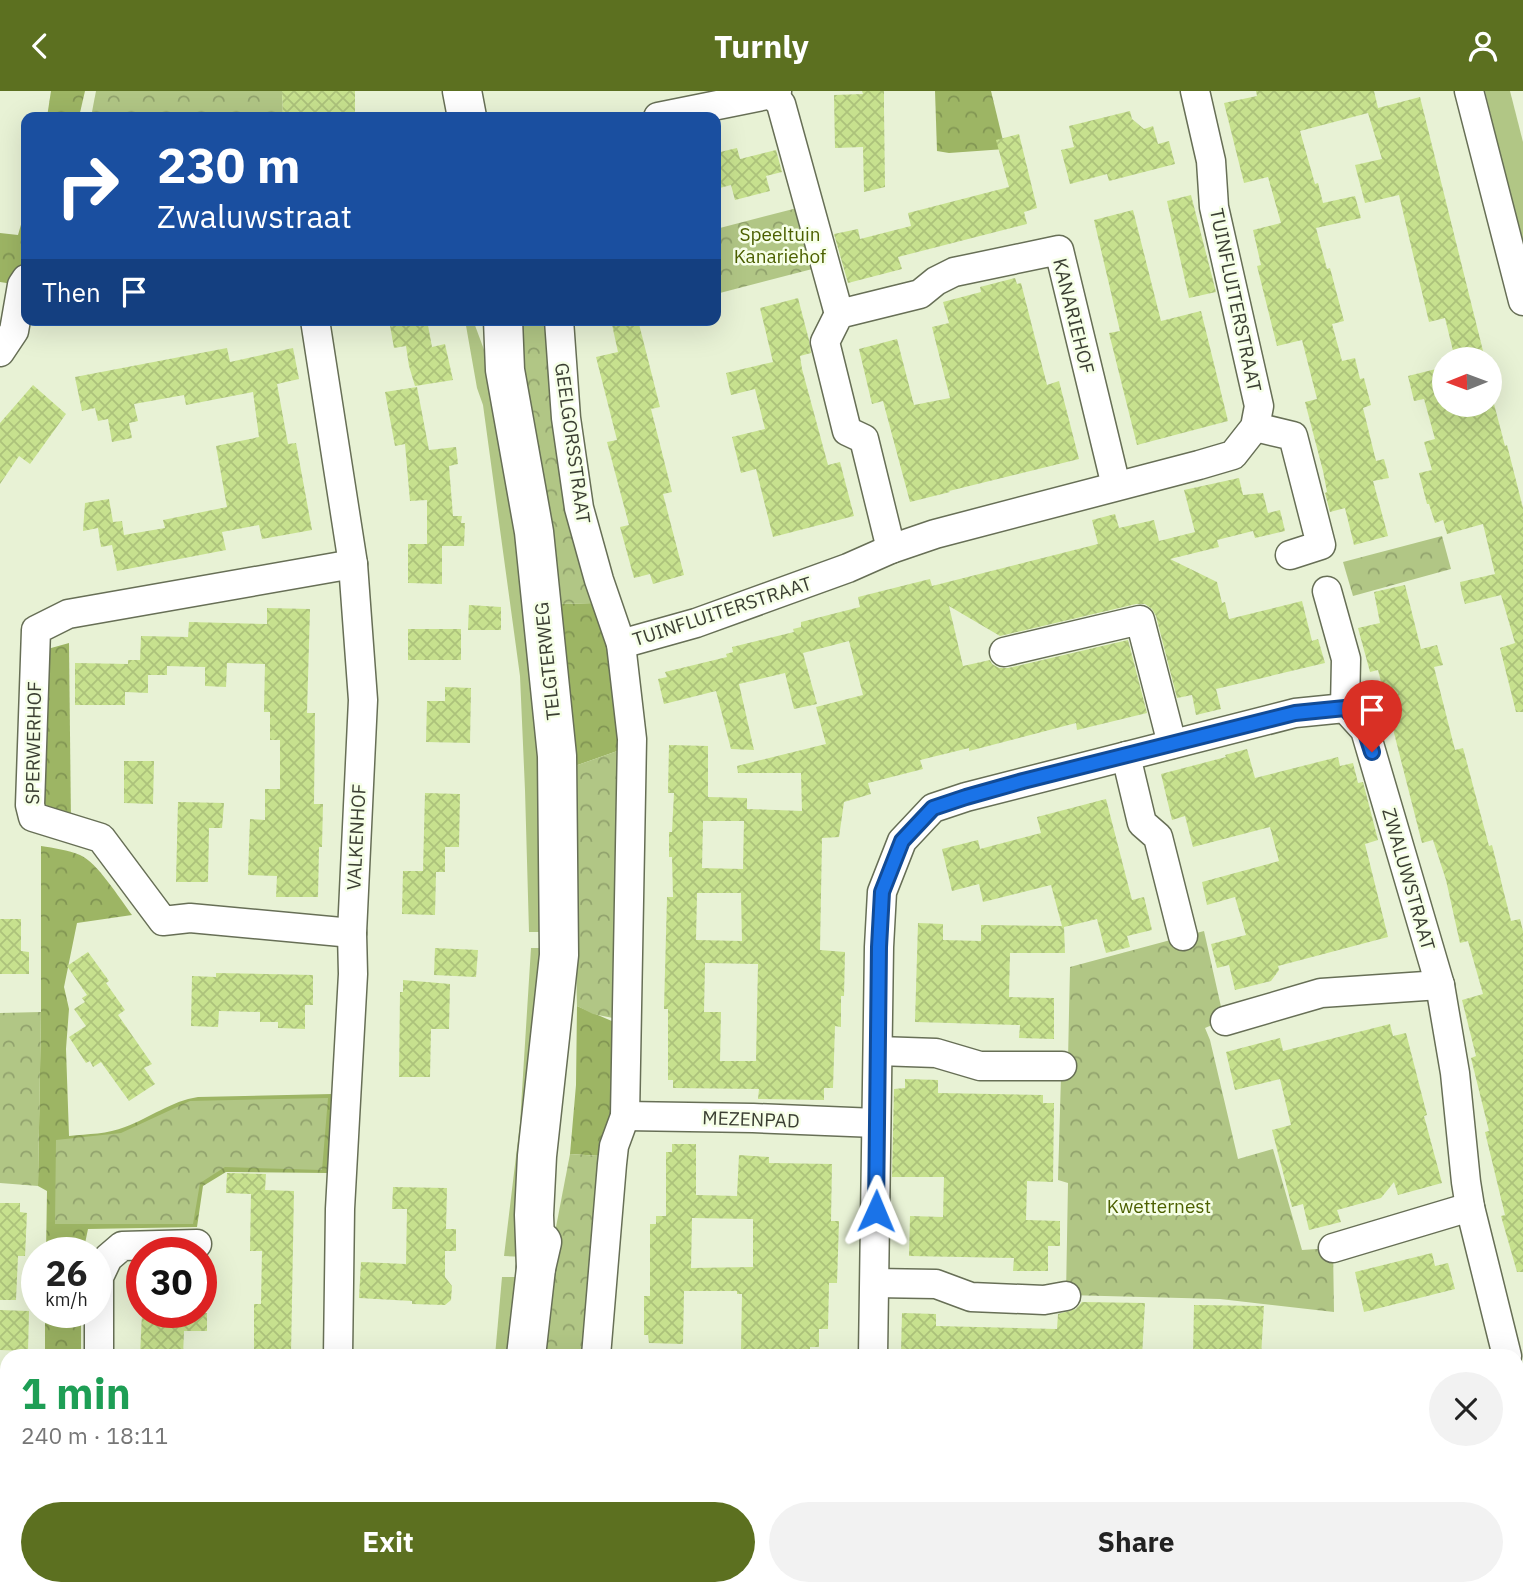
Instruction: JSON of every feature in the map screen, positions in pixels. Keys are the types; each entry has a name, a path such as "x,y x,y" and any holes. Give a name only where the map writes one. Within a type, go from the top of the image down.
{"street":[{"path":"441,91 445,112"},
{"path":"462,91 466,112"},
{"name":"TUINFLUITERSTRAAT","path":"597,1349 614,1146 625,1116 632,751 621,644 695,623 935,534 1233,455 1255,427 1259,406 1214,207 1211,161 1195,91"},
{"path":"1469,91 1523,301"},
{"path":"682,112 774,93 781,104 839,314 825,342 847,431 864,439 891,549"},
{"name":"KANARIEHOF","path":"839,314 920,294 936,281 954,272 1059,250 1116,486"},
{"path":"0,352 14,331 18,292"},
{"name":"VALKENHOF","path":"316,326 352,564 363,701 352,933 353,974 340,1209 338,1349"},
{"name":"TELGTERWEG","path":"488,326 505,370"},
{"name":"TELGTERWEG","path":"503,326 505,370 534,532 557,756 559,955 537,1156 534,1215 536,1268 527,1349"},
{"name":"GEELGORSSTRAAT","path":"559,326 566,418 579,508 599,580 621,644"},
{"path":"1255,427 1293,436 1321,545 1290,555"},
{"name":"SPERWERHOF","path":"352,564 68,614 36,630 30,805 33,817 101,838 163,921 190,918 352,933"},
{"path":"873,1349 882,892 902,841 933,808 977,794 1295,713 1345,708 1346,659 1328,591"},
{"path":"1004,653 1140,620 1172,744"},
{"name":"ZWALUWSTRAAT","path":"1345,708 1365,730 1440,985 1455,1073 1470,1207 1505,1349"},
{"path":"1126,757 1142,823 1158,837 1183,936"},
{"path":"1225,1021 1321,993 1440,985"},
{"path":"878,1051 936,1053 981,1066 1062,1066"},
{"name":"MEZENPAD","path":"625,1116 876,1123"},
{"path":"1333,1248 1470,1207"},
{"path":"99,1349 99,1277 108,1258 122,1246 126,1246"},
{"path":"875,1283 936,1285 971,1297 1044,1300 1066,1296"}],"green space":[{"path":"51,91 85,91 80,112 48,112"},
{"path":"96,91 282,91 283,112 92,112"},
{"path":"935,91 991,91 1005,149 949,153 937,151"},
{"path":"1485,91 1510,91 1523,142 1523,250"},
{"name":"Speeltuin Kanariehof","path":"805,206 820,267 721,293 721,228"},
{"path":"21,224 21,274 13,284 0,282 0,233 18,235"},
{"path":"466,326 475,326 496,382 523,554 546,785 548,932 529,932 520,676 483,405 477,388"},
{"path":"517,326 549,326 596,603 558,604"},
{"path":"1442,536 1451,569 1353,596 1343,562"},
{"path":"596,603 611,658 623,749 572,767 558,604"},
{"path":"69,643 71,824 40,819 44,650"},
{"path":"623,749 618,1019 593,1014 577,1006 572,767"},
{"path":"41,846 71,852 87,859 132,915 77,923 64,987 69,1009 66,1049 69,1136 118,1129 179,1102 198,1097 332,1094 327,1173 226,1172 203,1186 197,1227 88,1229 86,1237 46,1237 47,1191 38,1186"},
{"name":"Kwetternest","path":"1204,931 1224,1020 1205,1028 1238,1159 1273,1149 1302,1250 1333,1248 1334,1312 1220,1299 1066,1295 1068,1183 1058,1180 1061,1076 1068,1060 1070,967"},
{"path":"531,948 547,948 525,1257 504,1256 520,1123"},
{"path":"577,1006 614,1022 613,1098 601,1156 570,1154 576,1085"},
{"path":"41,1012 38,1186 0,1183 0,1013"},
{"path":"328,1098 322,1170 225,1167 200,1183 193,1224 55,1224 56,1140 121,1133 190,1101"},
{"path":"570,1154 601,1156 584,1349 543,1349 547,1274"},
{"path":"502,1277 522,1277 514,1349 496,1349"},
{"path":"45,1328 81,1328 81,1349 45,1349"}],"building":[{"path":"282,91 355,91 355,112 283,112"},
{"path":"862,91 884,91 885,187 864,192 863,147 835,148 834,95 863,94"},
{"path":"1256,91 1374,91 1378,108 1420,97 1482,347 1452,347 1445,318 1429,322 1399,195 1365,203 1355,165 1382,159 1368,113 1300,131 1323,203 1355,196 1361,218 1316,228 1344,321 1332,324 1342,361 1355,358 1360,379 1364,378 1371,405 1363,408 1376,461 1384,459 1389,478 1373,481 1388,536 1354,545 1345,508 1330,512 1325,493 1323,471 1305,402 1317,399 1302,340 1277,346 1257,266 1261,265 1253,230 1281,223 1268,177 1244,183 1224,103 1257,96"},
{"path":"1130,111 1132,119 1144,129 1153,126 1158,144 1169,141 1175,164 1109,181 1107,174 1070,184 1061,150 1074,147 1069,126"},
{"path":"1019,134 1037,208 1024,212 1027,224 898,257 902,269 848,283 834,234 858,229 860,239 911,226 908,213 1009,187 996,140"},
{"path":"737,148 740,159 776,150 782,172 766,176 770,191 735,200 731,185 721,188 721,152"},
{"path":"1191,195 1216,292 1189,298 1167,201"},
{"path":"1133,210 1161,321 1201,311 1228,421 1137,445 1109,333 1120,331 1094,220"},
{"path":"1015,278 1017,284 1021,283 1047,385 1059,381 1079,459 910,502 883,401 872,404 859,349 897,339 914,405 950,398 932,327 949,323 943,302 981,292 980,287"},
{"path":"798,298 811,353 800,356 802,369 828,465 840,462 854,516 773,537 756,469 741,473 732,437 765,429 755,389 731,395 726,373 773,362 760,308"},
{"path":"390,326 428,326 432,347 445,344 453,380 415,386 406,346 394,348"},
{"path":"612,326 640,326 660,407 651,409 672,492 663,494 684,575 653,584 650,574 634,578 620,527 629,525 607,442 617,440 596,357 618,352"},
{"path":"227,348 230,362 293,348 299,379 277,384 288,444 296,443 312,530 262,539 259,525 222,532 226,550 117,571 112,545 101,547 98,528 83,531 85,503 109,499 113,522 122,521 124,535 165,528 163,520 227,507 216,446 259,437 253,392 186,405 184,395 134,404 138,421 129,423 132,438 112,442 108,419 98,421 95,408 82,411 75,377"},
{"path":"1432,370 1432,417 1497,417 1505,446 1507,445 1523,508 1523,712 1516,712 1500,648 1515,643 1501,595 1465,604 1462,594 1460,582 1495,574 1483,524 1447,534 1443,520 1435,523 1427,504 1419,473 1432,470 1424,442 1435,439 1424,399 1414,401 1408,376"},
{"path":"33,385 66,414 30,464 19,456 0,484 0,423"},
{"path":"417,387 429,450 456,447 458,464 449,466 453,516 462,516 461,523 465,523 464,546 442,546 442,584 408,583 408,544 427,544 427,500 410,501 405,444 395,446 385,392"},
{"path":"1239,478 1243,495 1263,493 1268,513 1280,510 1285,531 1255,538 1253,531 1217,540 1219,547 1170,559 1217,582 1229,619 1302,601 1312,641 1318,639 1325,663 1216,689 1221,709 1196,715 1192,695 1177,698 1156,616 1145,604 1000,636 949,606 963,666 990,660 999,668 1008,668 1128,640 1147,713 1077,730 1076,723 969,751 969,748 920,760 923,769 868,783 871,794 844,802 839,837 822,838 820,950 845,952 841,1027 835,1026 833,1088 824,1088 824,1100 758,1099 759,1089 673,1088 673,1080 668,1080 668,1009 664,1009 667,897 673,897 669,832 672,832 674,793 668,793 669,745 708,746 708,797 747,798 747,809 802,811 801,773 738,773 737,766 826,744 816,707 863,695 849,641 803,653 817,704 794,709 785,673 739,684 754,750 731,749 716,691 664,704 658,679 667,677 665,672 727,657 726,654 733,652 732,647 794,632 793,629 801,627 801,622 860,607 858,597 930,579 932,586 1098,544 1092,520 1115,514 1119,528 1154,520 1159,541 1195,532 1184,490","holes":["703,821 744,821 743,869 702,868","697,893 741,893 742,941 696,940","705,963 758,964 756,1061 720,1061 721,1012 704,1012"]},
{"path":"1405,585 1421,649 1437,645 1443,665 1434,667 1455,750 1463,748 1511,921 1520,919 1523,931 1523,1272 1517,1272 1501,1216 1505,1215 1485,1132 1489,1131 1471,1058 1476,1056 1462,1000 1483,994 1468,941 1460,943 1446,880 1433,840 1422,843 1378,670 1370,672 1358,628 1380,623 1374,592"},
{"path":"469,605 501,607 501,630 468,630"},
{"path":"267,608 310,609 307,713 315,713 314,804 323,804 318,897 276,897 277,876 248,875 250,819 265,820 265,789 280,789 280,740 270,740 270,712 264,712 265,664 227,663 226,687 205,686 205,667 167,666 167,675 148,675 148,693 125,692 125,705 75,705 75,663 128,664 128,660 140,660 141,636 188,637 189,622 267,624"},
{"path":"408,629 461,629 461,660 408,660"},
{"path":"445,687 471,688 470,743 426,742 427,701 445,701"},
{"path":"1247,749 1255,778 1338,757 1340,766 1353,763 1358,783 1363,782 1378,840 1365,844 1388,937 1278,966 1279,970 1271,981 1235,990 1229,965 1217,968 1211,944 1246,935 1235,897 1207,905 1202,882 1279,861 1270,827 1193,847 1185,816 1172,820 1161,774"},
{"path":"124,761 154,761 153,804 124,803"},
{"path":"425,793 460,794 459,847 445,847 445,872 436,872 435,915 402,914 403,871 423,871"},
{"path":"1106,799 1132,900 1144,897 1152,930 1127,936 1130,947 1106,953 1097,919 1064,927 1065,953 1010,953 1009,997 1054,998 1054,1039 1019,1038 1020,1025 915,1022 918,923 943,924 943,940 981,941 981,925 1062,926 1051,885 983,902 979,884 952,891 942,849 978,840 980,849 1041,833 1037,817"},
{"path":"178,802 224,803 222,828 209,828 208,882 176,882"},
{"path":"0,919 21,919 21,951 29,952 29,974 0,974"},
{"path":"435,948 478,950 476,977 434,975"},
{"path":"88,952 109,981 106,983 125,1010 118,1015 152,1064 144,1068 155,1084 129,1101 101,1062 93,1067 90,1061 86,1063 69,1037 86,1026 74,1009 85,1002 82,998 87,995 67,966"},
{"path":"216,973 313,975 313,1005 305,1005 305,1029 278,1028 278,1022 260,1022 260,1012 219,1011 218,1027 191,1026 192,976 216,977"},
{"path":"403,980 450,984 449,1029 431,1029 430,1077 399,1077 400,992 403,992"},
{"path":"1390,1024 1393,1036 1406,1033 1442,1183 1398,1195 1394,1182 1381,1198 1337,1210 1341,1222 1309,1230 1303,1204 1292,1207 1272,1130 1291,1125 1280,1079 1235,1090 1226,1052 1280,1038 1283,1051"},
{"path":"905,1079 938,1080 938,1093 1043,1095 1043,1103 1054,1103 1053,1182 1027,1181 1026,1220 1060,1221 1060,1246 1048,1246 1048,1271 1013,1271 1014,1258 909,1256 910,1216 943,1217 944,1177 892,1177 894,1089 905,1088"},
{"path":"672,1144 696,1144 696,1195 737,1196 739,1155 769,1157 769,1163 832,1164 831,1221 839,1221 837,1283 829,1283 828,1329 819,1329 819,1347 741,1349 742,1294 737,1294 737,1291 684,1291 683,1344 649,1343 648,1335 644,1335 644,1296 650,1296 650,1224 656,1224 656,1216 666,1216 666,1152 672,1152","holes":["692,1218 753,1219 753,1267 691,1268"]},
{"path":"227,1173 266,1174 265,1190 294,1191 291,1349 254,1349 254,1304 261,1304 262,1251 250,1251 251,1194 226,1193"},
{"path":"393,1187 447,1188 446,1229 456,1229 456,1251 445,1251 445,1277 452,1286 451,1300 445,1305 359,1298 361,1262 406,1264 407,1209 392,1209"},
{"path":"0,1203 20,1203 20,1212 27,1213 26,1237 21,1237 21,1256 18,1256 16,1300 0,1300"},
{"path":"1432,1253 1435,1266 1448,1263 1455,1289 1364,1312 1355,1272"},
{"path":"1082,1302 1145,1303 1142,1349 901,1349 902,1313 936,1314 936,1326 1057,1329 1058,1314 1076,1309"},
{"path":"1194,1305 1264,1306 1261,1349 1193,1349"},
{"path":"0,1310 21,1311 21,1328 29,1328 28,1349 0,1349"},
{"path":"141,1328 207,1328 207,1331 184,1331 183,1349 140,1349"}],"route":[{"path":"876,1211 882,892 902,841 933,808 1023,781 1295,713 1345,708 1365,730 1372,752"}]}
